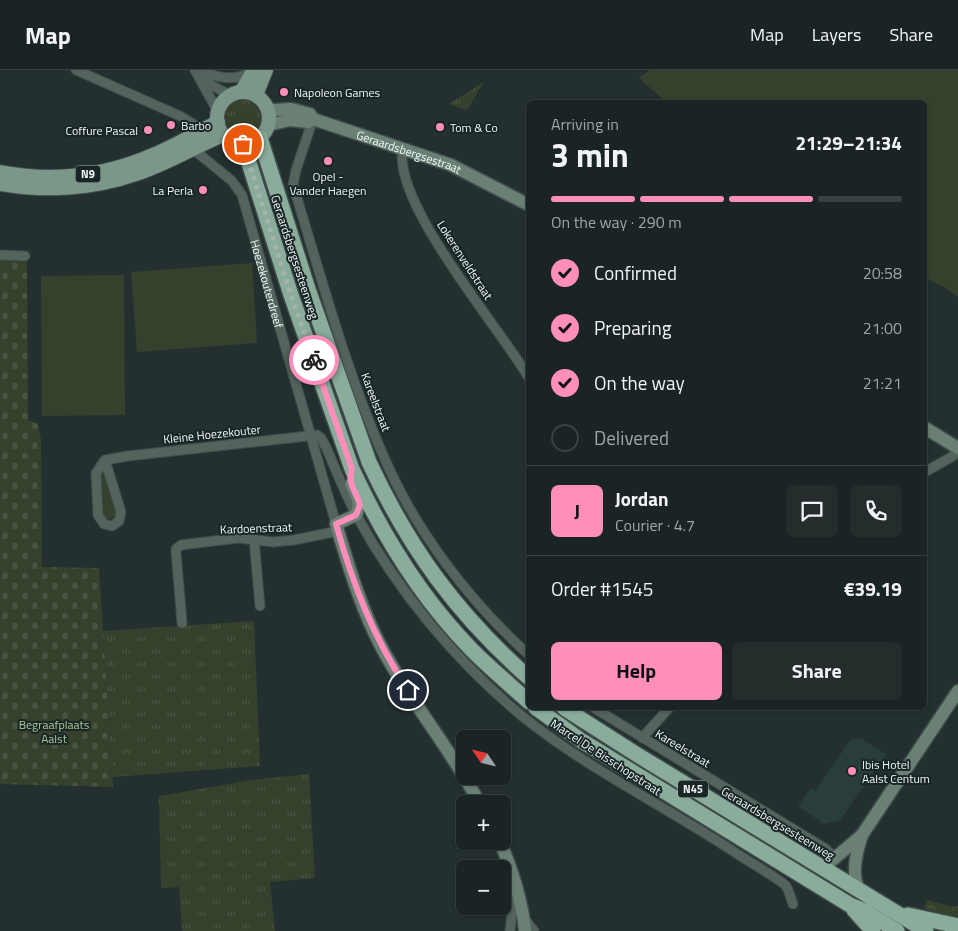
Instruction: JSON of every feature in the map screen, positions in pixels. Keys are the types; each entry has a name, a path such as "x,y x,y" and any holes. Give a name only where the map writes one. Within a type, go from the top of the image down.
{"highway":[{"name":"Geraardsbergsesteenweg","path":"264,132 308,289 369,462 410,541 438,581 461,611 484,636 526,675"},
{"name":"Geraardsbergsesteenweg","path":"243,144 291,295 352,469 360,486 396,550 424,592 471,649 526,699"},
{"name":"N45","path":"539,710 590,746 850,905 865,911 897,931"},
{"name":"Geraardsbergsesteenweg","path":"567,710 593,728 828,863 860,891 926,931"},
{"path":"850,905 873,931"},
{"path":"890,908 909,915 958,926"}],"main road":[{"path":"236,94 256,95 268,109 264,132 252,142 238,144 230,141 220,123 222,104 236,94 254,70"},
{"path":"256,95 266,70"},
{"name":"N9","path":"0,172 42,177 78,176 101,172 153,156 220,123"},
{"name":"N9","path":"0,184 50,188 107,182 136,174 193,149 220,123"}],"street":[{"path":"76,70 180,116 203,130"},
{"path":"197,70 219,77 234,78 241,77 254,70"},
{"path":"197,70 211,85 236,94"},
{"path":"197,70 220,123"},
{"name":"Geraardsbergsestraat","path":"268,109 295,110 310,114 313,119 451,165 526,203"},
{"name":"Geraardsbergsestraat","path":"264,132 290,120 308,122 313,119"},
{"name":"Kareelstraat","path":"313,119 296,170 294,185 342,342 383,455 404,498 452,572 486,612 526,652"},
{"name":"Lokerenveldstraat","path":"403,148 401,158 405,178 431,234 526,374"},
{"name":"Hoezekouterdreef","path":"193,149 232,180 242,195 337,528 359,598 384,653 450,753 475,795"},
{"path":"0,255 24,256"},
{"path":"927,429 958,448 953,456 927,471"},
{"name":"Kleine Hoezekouter","path":"105,460 317,435 321,438 356,515"},
{"path":"105,460 121,512 119,521 112,526 104,524 98,515 96,473 105,460"},
{"path":"337,528 356,515 360,505 350,482 352,469"},
{"name":"Marcel De Bisschopstraat","path":"356,515 412,601 436,632 484,682 521,715 575,755 720,842 786,886 793,904"},
{"name":"Kardoenstraat","path":"182,623 176,549 182,546 238,538 272,542 294,540 337,528"},
{"path":"254,539 260,606"},
{"path":"828,863 862,835 958,691"},
{"name":"Kareelstraat","path":"597,710 826,850 828,863"},
{"path":"642,738 667,710"},
{"path":"860,891 856,884 856,856 862,835"},
{"path":"503,850 524,918 525,931"},
{"path":"510,931 515,885"},
{"path":"524,918 534,931"}],"shaded area":[{"name":"Ibis Hotel Aalst Centum","path":"851,739 862,739 886,754 840,820 824,824 798,806 811,788 815,791"}],"green space":[{"path":"649,70 958,70 958,297 944,287 927,279 927,100 664,100 639,78"},
{"path":"484,82 467,110 449,104"},
{"path":"243,99 256,105 262,118 256,131 243,137 230,131 224,118 230,105"},
{"name":"Begraafplaats Aalst","path":"0,259 27,260 28,420 38,424 41,439 42,567 99,568 113,787 0,784"},
{"path":"252,263 257,343 137,352 131,272"},
{"path":"124,275 125,415 42,416 41,276"},
{"path":"104,470 118,512 115,517 108,519 102,516 101,474"},
{"path":"254,621 260,766 112,777 103,631"},
{"path":"309,774 315,878 270,882 275,931 182,931 179,887 161,888 159,796 252,780"},
{"path":"927,900 953,907 958,906 958,916 944,915 924,908"}],"way so far":[{"path":"243,144 291,295 314,360"}],"place":[{"name":"Napoleon Games","path":"284,92"},
{"name":"Barbo","path":"171,125"},
{"name":"Tom & Co","path":"440,127"},
{"name":"Coffure Pascal","path":"148,130"},
{"name":"Opel - Vander Haegen","path":"328,161"},
{"name":"La Perla","path":"203,190"},
{"name":"Ibis Hotel Aalst Centum","path":"852,771"}],"route":[{"path":"314,360 352,469 350,482 360,505 356,515 336,524 349,570 359,598 384,653 408,690"}]}
